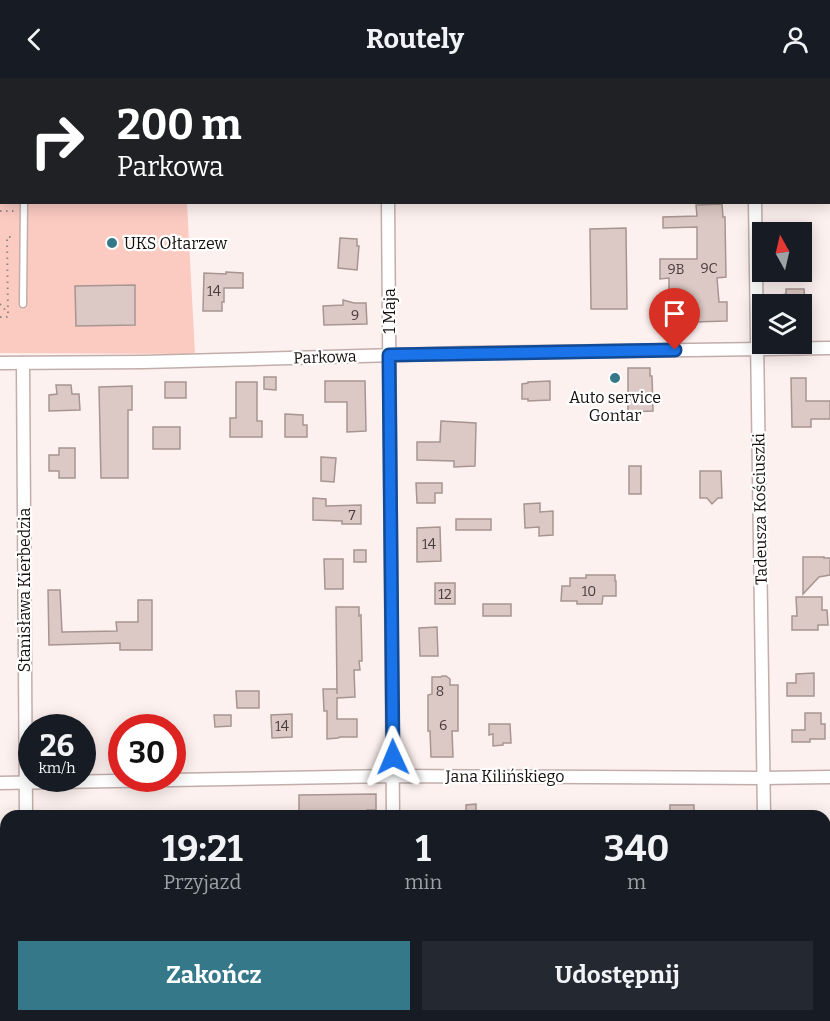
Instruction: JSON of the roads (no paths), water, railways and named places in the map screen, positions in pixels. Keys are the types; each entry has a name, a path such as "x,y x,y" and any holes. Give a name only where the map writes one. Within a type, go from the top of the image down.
{"street":[{"name":"1 Maja","path":"388,204 393,810"},
{"name":"Tadeusza Kościuszki","path":"755,204 757,294"},
{"name":"Parkowa","path":"812,348 830,348"},
{"name":"Parkowa","path":"0,363 155,362 467,353 752,349"},
{"name":"Tadeusza Kościuszki","path":"758,354 764,810"},
{"name":"Stanisława Kierbedzia","path":"23,363 24,714"},
{"name":"Jana Kilińskiego","path":"96,782 393,776 830,777"},
{"name":"Jana Kilińskiego","path":"0,783 18,783"},
{"name":"Stanisława Kierbedzia","path":"26,792 26,810"}],"lane":[{"path":"23,304 24,204"}],"place":[{"name":"UKS Ołtarzew","path":"112,243"},
{"name":"Auto service Gontar","path":"615,378"}]}
